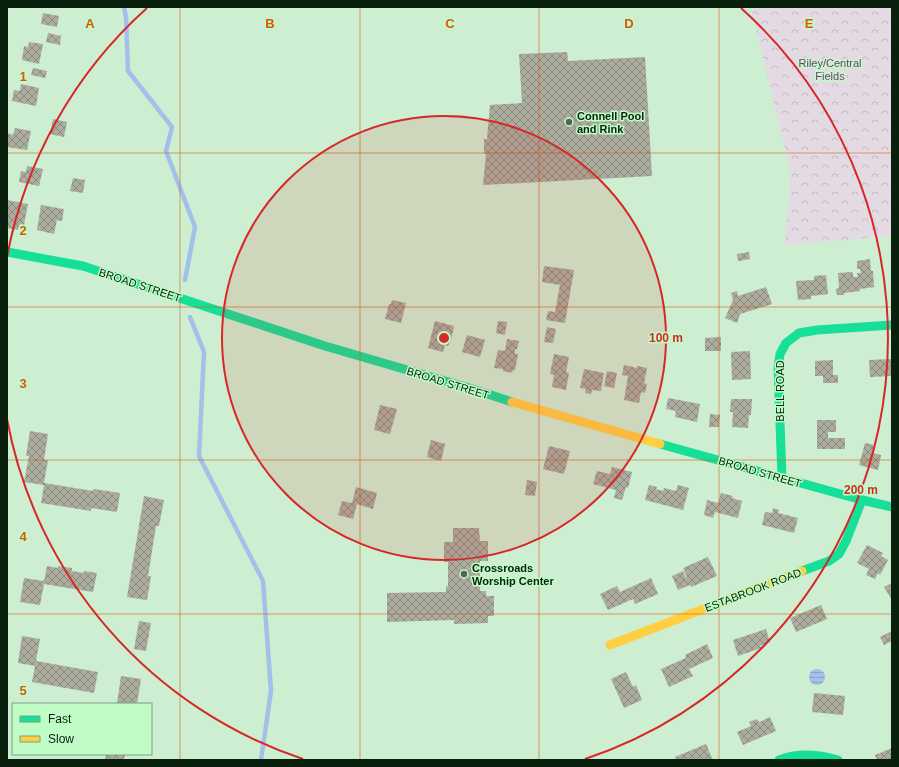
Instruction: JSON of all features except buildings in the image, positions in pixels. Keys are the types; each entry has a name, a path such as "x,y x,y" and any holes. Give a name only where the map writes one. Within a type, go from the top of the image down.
{"main road":[{"name":"BROAD STREET","path":"7,252 83,266 340,350 518,404 862,500 892,506"},
{"name":"BELL ROAD","path":"782,478 778,367 780,354 786,343 799,333 817,330 892,325"},
{"name":"ESTABROOK ROAD","path":"610,645 829,561 838,554 846,541 862,500"},
{"path":"779,760 788,756 807,754 824,755 838,760"}],"green space":[{"name":"Riley/Central Fields","path":"751,7 892,7 892,236 785,245 791,174"}],"water":[{"path":"817,669 823,671 825,677 823,683 817,685 811,683 809,677 811,671"}],"waterway":[{"path":"124,7 126,18 128,71 172,127 166,151 195,227 185,280"},
{"path":"190,317 204,352 199,456 263,581 271,691 261,760"}],"traffic: fast":[{"path":"7,252 83,266 325,346 512,402"},
{"path":"782,478 778,367 780,354 786,343 799,333 817,330 892,325"},
{"path":"660,444 892,507"},
{"path":"802,571 829,561 839,554 846,541 862,500"},
{"path":"779,760 786,757 801,755 823,756 838,760"}],"traffic: slow":[{"path":"512,402 660,444"},
{"path":"610,645 802,571"}],"place":[{"name":"Connell Pool and Rink","path":"569,122"},
{"name":"Crossroads Worship Center","path":"464,574"}]}
